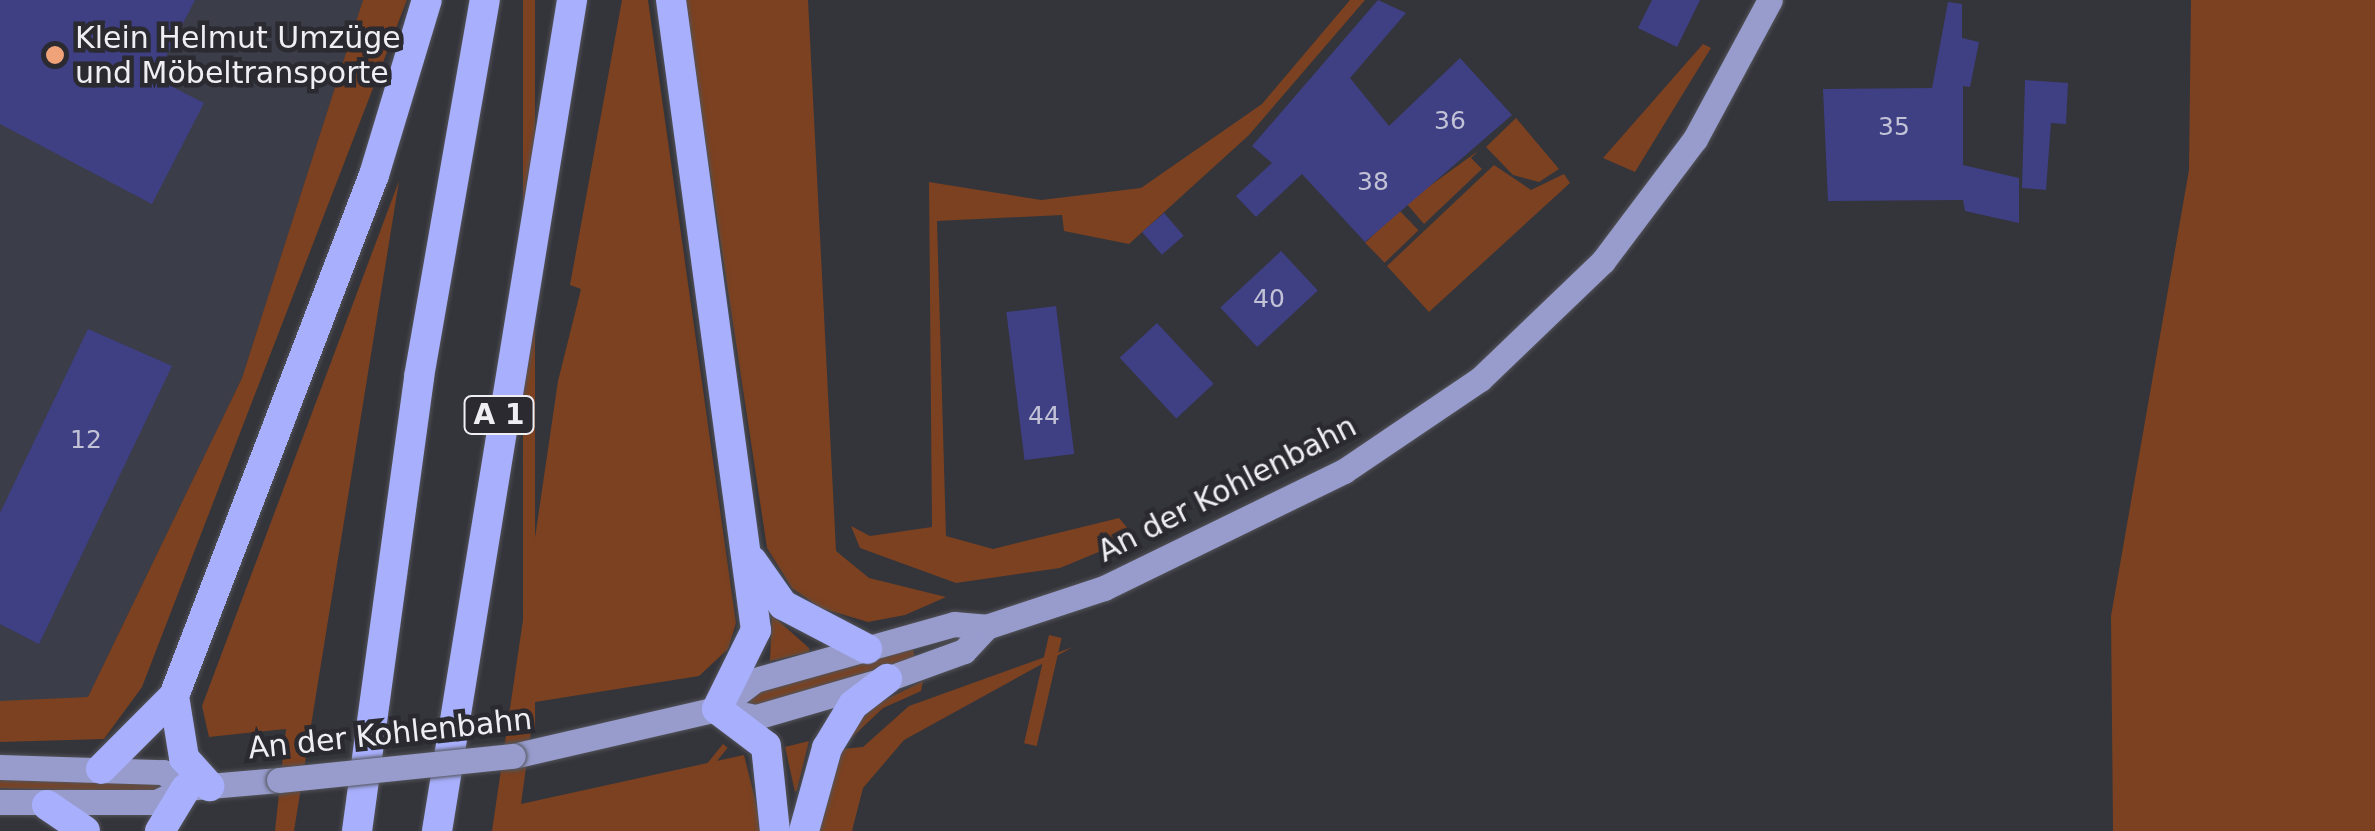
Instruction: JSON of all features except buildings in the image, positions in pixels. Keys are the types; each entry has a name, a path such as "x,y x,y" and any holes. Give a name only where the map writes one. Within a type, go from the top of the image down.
{"highway":[{"path":"101,770 174,696 374,176 427,0"},
{"name":"A 1","path":"357,831 419,377 485,0"},
{"name":"A 1","path":"437,831 572,0"},
{"path":"670,0 756,630 717,709 766,746 775,831"},
{"path":"748,554 783,606 867,649"},
{"path":"804,831 827,748 853,705 887,678"},
{"path":"160,831 198,787 184,758 174,696"},
{"path":"46,805 84,831"}],"main road":[{"name":"An der Kohlenbahn","path":"0,802 156,802 198,787 530,753 717,709 755,680 954,624 986,628 1104,588 1260,516 1480,379 1549,320 1650,206 1770,0"},
{"name":"An der Kohlenbahn","path":"717,709 756,717 887,678 964,651 986,628"},
{"name":"An der Kohlenbahn","path":"0,767 163,772 198,787"}],"shaded area":[{"path":"0,0 363,0 242,378 88,697 48,702 0,701"},
{"path":"363,0 407,0 142,687 104,739 0,742 0,701 88,697 242,378"},
{"path":"523,0 535,0 535,733 523,733"},
{"path":"622,0 648,0 736,623 728,649 699,676 535,702 521,804 744,755 763,831 492,831 558,381 581,289 570,285"},
{"path":"684,0 808,0 836,551 869,578 946,597 905,615 868,622 821,608 792,588 767,548"},
{"path":"1350,0 1365,0 1249,135 1129,244 1064,231 1062,215 937,221 946,536 993,549 1119,518 1135,537 1060,568 956,583 860,548 851,526 870,536 932,527 929,182 1041,200 1141,188 1262,104"},
{"path":"2191,0 2375,0 2375,831 2113,831 2111,616 2189,170"},
{"path":"1703,44 1711,48 1635,172 1603,158"},
{"path":"1516,118 1559,169 1539,182 1513,175 1486,147"},
{"path":"1478,151 1471,158 1482,169 1424,224 1406,203"},
{"path":"1494,165 1531,190 1564,174 1570,183 1429,312 1387,266"},
{"path":"399,181 294,831 275,831 286,729 209,737 202,706"},
{"path":"1399,210 1418,230 1385,263 1365,243"},
{"path":"772,615 809,648 809,652 770,661"},
{"path":"1049,635 1062,638 1037,746 1024,743"},
{"path":"1073,647 904,740 863,788 852,831 817,831 841,749 863,747 909,706"},
{"path":"913,649 915,659 747,709 748,693"},
{"path":"923,681 921,691 883,708 848,741 865,710"},
{"path":"809,741 797,790 795,792 785,747"},
{"path":"723,744 728,748 662,829 657,826"},
{"path":"0,777 164,782 159,790 57,790 0,788"}],"place":[{"name":"Klein Helmut Umzüge und Möbeltransporte","path":"55,55"}]}
